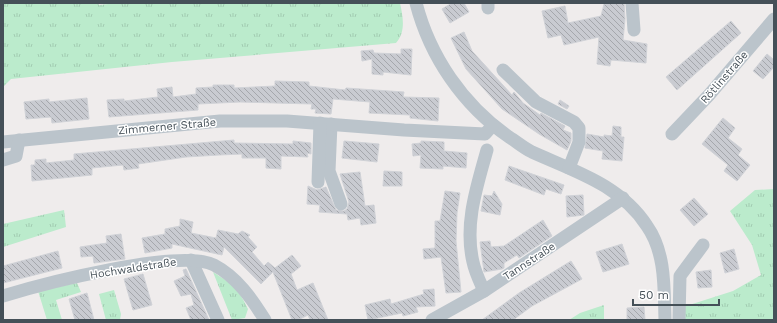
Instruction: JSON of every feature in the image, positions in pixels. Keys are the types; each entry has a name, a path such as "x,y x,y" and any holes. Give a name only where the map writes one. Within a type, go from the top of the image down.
{"street":[{"path":"416,3 420,18 434,51 454,85 493,125 530,151 598,182 623,198 648,227 659,251 663,275 665,320"},
{"path":"632,3 634,30"},
{"name":"Rötlinstraße","path":"672,134 709,95 774,19"},
{"path":"503,70 536,102 574,122 579,128 579,142 569,168"},
{"name":"Zimmerner Straße","path":"3,142 220,122 279,121 485,134 493,125"},
{"path":"318,182 326,124"},
{"path":"326,124 329,171 341,204"},
{"path":"3,160 16,156 19,140"},
{"path":"484,291 473,263 470,220 487,150"},
{"name":"Tannstraße","path":"432,320 484,291 623,198"},
{"path":"679,320 680,276 703,245"},
{"path":"191,260 218,320"},
{"name":"Hochwaldstraße","path":"3,296 81,276 162,261 191,260 214,265 239,284 262,319"}],"green space":[{"path":"98,3 99,5 117,3 400,3 403,24 401,34 396,43 172,62 11,79 3,87 3,4"},
{"path":"774,189 774,320 684,320 683,307 733,291 761,275 752,245 730,211 755,190"},
{"path":"64,210 66,227 3,247 3,224"},
{"path":"213,272 230,283 241,295 248,309 245,318 232,320"},
{"path":"77,283 81,292 56,300 62,320 47,320 38,291"},
{"path":"114,290 121,314 120,320 106,320 99,294"},
{"path":"604,305 604,320 569,320 580,313"}],"building":[{"path":"452,3 464,3 469,12 450,23 442,9"},
{"path":"624,3 625,19 623,40 647,44 646,63 611,60 610,66 597,64 599,37 564,45 561,35 548,38 542,11 565,6 568,23 601,16 604,4"},
{"path":"731,21 741,33 677,90 666,77"},
{"path":"464,32 472,51 512,95 514,92 523,103 540,115 541,113 565,126 563,130 571,133 571,141 567,150 539,134 502,109 466,69 451,38"},
{"path":"401,49 412,49 411,75 383,72 383,75 372,74 372,59 362,61 361,51 373,50 374,53 401,54"},
{"path":"767,54 774,60 774,67 763,79 753,71"},
{"path":"275,81 309,82 309,86 345,90 346,88 404,92 403,97 439,98 438,121 410,118 410,115 369,113 370,102 333,99 331,114 315,113 316,109 311,109 312,104 240,102 198,104 198,110 109,117 107,100 124,99 124,101 158,97 157,89 172,87 173,97 196,94 196,88 213,87 213,85 234,85 234,88 275,86"},
{"path":"87,98 89,119 52,123 51,117 26,119 24,102 49,99 49,102"},
{"path":"560,100 569,106 567,109 558,104"},
{"path":"723,118 735,128 728,138 742,149 738,155 750,165 737,181 724,171 728,165 702,144"},
{"path":"613,126 621,127 621,137 624,137 622,161 602,159 603,151 585,148 587,134 604,137 604,135 612,136"},
{"path":"234,140 234,143 293,144 293,141 311,143 311,154 307,153 308,157 281,156 281,169 266,168 266,158 242,158 242,154 219,155 186,157 138,164 139,168 124,170 123,165 92,168 92,175 32,181 31,165 35,165 35,160 46,159 46,163 74,160 74,154"},
{"path":"344,141 379,144 377,162 342,158"},
{"path":"421,141 444,142 444,151 467,153 466,168 443,166 443,169 420,168 421,155 413,156 412,144 421,143"},
{"path":"509,166 564,185 561,194 546,189 544,195 505,180"},
{"path":"384,171 402,172 402,186 383,186"},
{"path":"360,172 365,206 374,205 376,223 361,225 360,218 348,220 347,214 319,212 320,205 307,204 308,186 317,190 326,187 336,210 344,211 347,209 349,202 340,174"},
{"path":"445,191 460,193 457,213 456,241 461,292 446,293 441,257 424,259 423,249 435,248 435,221 440,221"},
{"path":"494,191 502,204 500,215 481,211 484,195 492,196"},
{"path":"583,195 584,215 567,217 566,196"},
{"path":"694,198 708,214 694,226 680,210"},
{"path":"180,219 193,222 191,233 216,238 218,230 238,234 242,231 250,235 248,237 257,247 252,252 264,266 268,262 275,268 292,255 301,266 291,274 297,290 313,283 328,320 310,320 308,315 298,320 292,320 273,272 261,284 224,247 222,255 172,244 172,248 145,253 142,238 165,234 165,229 180,226"},
{"path":"543,220 552,236 519,258 517,255 504,263 504,268 484,272 480,242 490,241 491,247 504,246"},
{"path":"121,234 125,259 94,263 93,256 81,257 80,247 107,243 106,236"},
{"path":"622,244 629,264 603,272 596,252"},
{"path":"734,249 739,269 725,273 720,253"},
{"path":"58,251 62,268 3,283 3,266"},
{"path":"571,261 582,279 532,306 513,320 482,320 519,293"},
{"path":"186,269 209,320 191,320 186,308 194,305 191,294 181,296 174,281 185,276 183,270"},
{"path":"711,270 712,287 698,288 696,272"},
{"path":"143,274 152,305 133,310 124,279"},
{"path":"434,289 435,306 416,307 418,312 403,316 402,313 368,320 365,305 390,299 391,304 424,294 423,290"},
{"path":"87,293 94,320 75,320 69,299"},
{"path":"644,307 645,320 627,320 627,308"}]}
